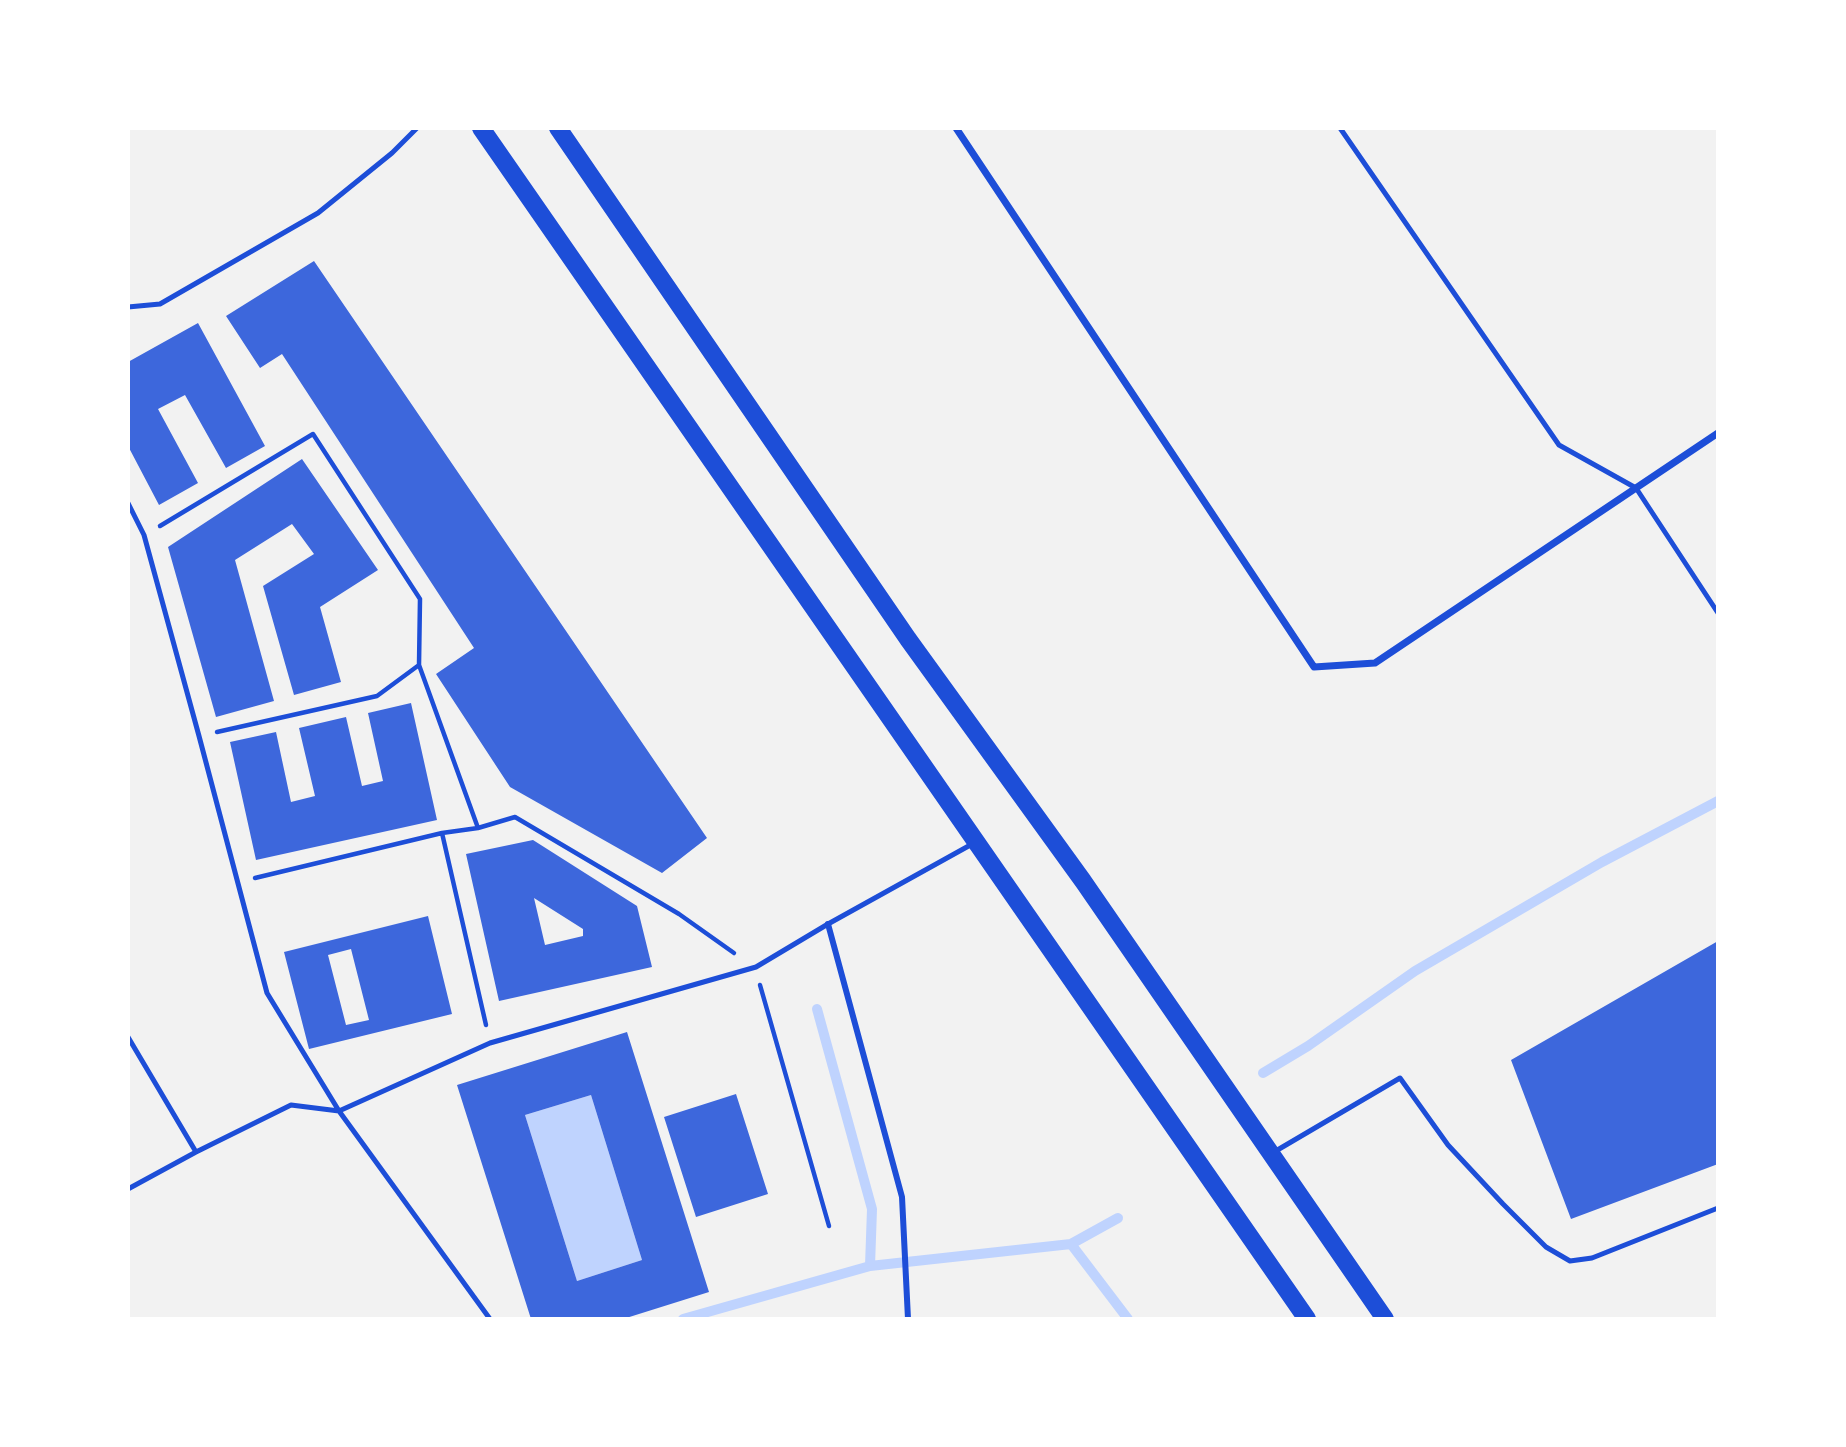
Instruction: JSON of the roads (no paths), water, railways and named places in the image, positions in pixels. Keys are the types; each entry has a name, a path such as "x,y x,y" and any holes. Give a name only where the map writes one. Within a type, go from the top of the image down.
{"main road":[{"path":"481,128 1307,1319"},
{"path":"558,128 908,639 1083,881 1385,1319"}],"street":[{"path":"956,128 1314,667 1375,663 1718,432"},
{"path":"828,924 902,1197 908,1319"}],"lane":[{"path":"128,307 160,304 318,213 392,153 417,128"},
{"path":"1340,128 1559,445 1636,488 1718,613"},
{"path":"128,503 144,536 267,993 339,1111 490,1319"},
{"path":"128,1189 291,1105 339,1111 490,1042 755,967 977,842"},
{"path":"128,1037 196,1152"},
{"path":"1271,1154 1400,1078 1448,1145 1546,1247 1570,1261 1592,1258 1718,1208"}],"water":[{"path":"591,1095 642,1260 577,1281 525,1115"}],"waterway":[{"path":"1263,1073 1308,1046 1415,971 1602,862 1718,801"},
{"path":"817,1009 872,1209 870,1266"},
{"path":"1071,1244 1118,1218"},
{"path":"683,1319 870,1266 1071,1244 1128,1319"}]}
